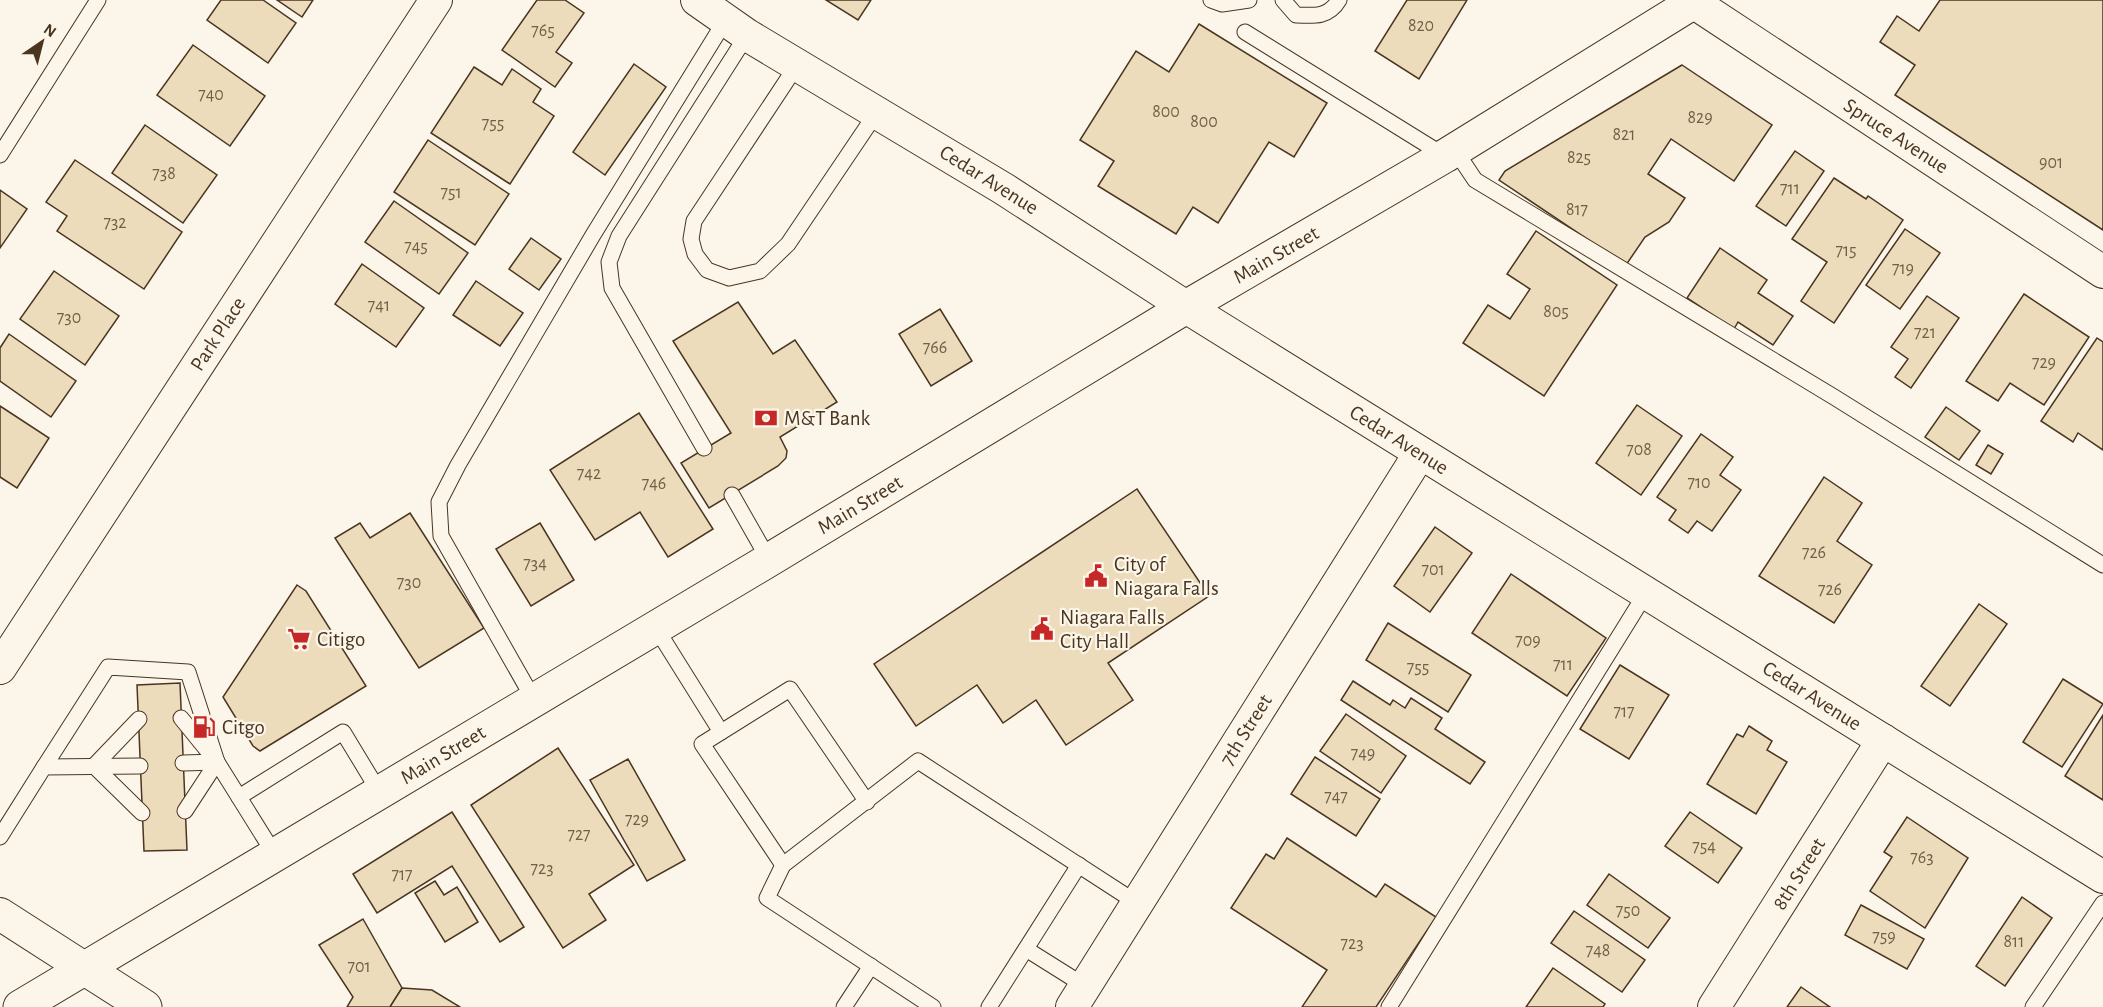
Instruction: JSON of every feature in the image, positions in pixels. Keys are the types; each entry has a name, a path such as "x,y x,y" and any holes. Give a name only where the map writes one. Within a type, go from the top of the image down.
{"main road":[{"name":"Main Street","path":"20,1007 656,628 1186,308 1450,153 1693,1"},
{"path":"84,968 145,1007"}],"street":[{"name":"Park Place","path":"0,668 436,0"},
{"name":"Cedar Avenue","path":"697,0 736,28 1004,189 1186,308 2103,877"},
{"name":"Spruce Avenue","path":"1693,1 2103,272"},
{"name":"7th Street","path":"1078,997 1420,453"},
{"name":"8th Street","path":"1714,1007 1883,740"},
{"path":"0,914 84,968"}],"lane":[{"path":"0,155 98,0"},
{"path":"1211,0 1222,4 1249,0"},
{"path":"1283,0 1296,15 1316,16 1333,10 1339,0"},
{"path":"704,448 612,288 609,261 619,236 736,28"},
{"path":"534,700 441,536 439,502 458,465 593,235 736,28"},
{"path":"1245,32 1450,153 1475,180 1834,397 2103,566"},
{"path":"797,65 694,221 691,239 695,254 707,270 729,278 760,271 788,244 877,112"},
{"path":"732,495 769,560"},
{"path":"1389,1007 1646,593"},
{"path":"656,628 721,732"},
{"path":"0,837 108,667 188,672 217,762"},
{"path":"783,865 702,744 790,689 867,802"},
{"path":"181,718 217,762 275,855"},
{"path":"94,766 139,719"},
{"path":"239,797 343,732 380,793"},
{"path":"933,1007 767,898 783,865 918,761 1137,903"},
{"path":"183,763 217,762"},
{"path":"185,811 217,762"},
{"path":"94,766 142,813"},
{"path":"44,768 140,766"},
{"path":"989,1007 1078,865"},
{"path":"2033,1007 2103,903"},
{"path":"1026,949 1078,997"},
{"path":"844,1007 871,966"}],"building":[{"path":"221,0 263,0 296,23 268,63 207,20"},
{"path":"277,0 313,0 302,17"},
{"path":"537,0 565,0 584,13 556,52 572,63 555,87 502,50"},
{"path":"826,0 871,0 858,20"},
{"path":"1407,0 1467,0 1419,79 1375,51"},
{"path":"1940,0 2103,0 2103,230 1895,95 1915,65 1880,42 1897,16 1919,31"},
{"path":"1199,24 1327,103 1294,157 1269,142 1218,223 1193,207 1176,234 1098,186 1114,161 1080,140 1136,51 1169,72"},
{"path":"193,45 265,96 230,146 157,95"},
{"path":"634,64 666,87 605,175 573,152"},
{"path":"1682,65 1772,125 1734,181 1671,139 1648,174 1685,198 1669,222 1645,237 1626,265 1499,180 1505,171"},
{"path":"474,67 502,85 512,69 541,89 533,102 554,116 510,184 431,133"},
{"path":"145,125 217,175 183,223 112,173"},
{"path":"428,140 509,194 475,245 394,192"},
{"path":"1795,151 1824,171 1786,226 1756,206"},
{"path":"75,160 182,232 144,289 57,231 67,216 46,202"},
{"path":"1834,178 1866,199 1868,196 1903,220 1834,323 1801,301 1827,262 1792,239"},
{"path":"0,190 27,209 0,248"},
{"path":"394,201 468,253 439,294 365,242"},
{"path":"1905,229 1940,253 1900,309 1866,285"},
{"path":"1536,231 1617,285 1544,396 1463,343 1488,305 1510,319 1530,289 1507,274"},
{"path":"531,238 561,259 539,290 509,269"},
{"path":"1720,248 1767,280 1758,293 1793,316 1773,345 1738,322 1734,329 1687,298"},
{"path":"362,264 424,308 396,347 335,304"},
{"path":"54,271 119,316 85,365 20,319"},
{"path":"476,281 523,313 500,346 453,315"},
{"path":"2024,294 2089,337 2044,405 2010,383 1998,401 1966,381"},
{"path":"1927,296 1959,318 1911,388 1895,377 1908,359 1891,347"},
{"name":"M&T Bank","path":"738,302 773,354 795,340 837,402 780,437 787,451 786,458 778,466 709,508 681,463 731,433 673,341"},
{"path":"940,309 972,361 931,386 899,334"},
{"path":"9,334 76,381 51,417 0,381 0,348"},
{"path":"2097,338 2103,342 2103,450 2078,433 2073,442 2041,421"},
{"path":"1637,405 1682,436 1641,495 1596,463"},
{"path":"0,406 49,438 17,488 0,477"},
{"path":"1946,407 1980,431 1959,460 1925,437"},
{"path":"639,413 713,529 668,557 640,512 595,540 550,470"},
{"path":"1701,434 1733,457 1720,475 1741,490 1712,531 1697,521 1688,533 1669,520 1676,510 1657,497"},
{"path":"1988,445 2003,454 1991,474 1976,465"},
{"path":"1824,477 1862,503 1837,541 1872,565 1834,623 1759,576"},
{"name":"Niagara Falls City Hall","path":"1137,489 1209,596 1108,663 1133,700 1066,745 1036,700 1003,723 977,685 916,726 874,664"},
{"path":"410,513 484,628 419,668 335,538 360,523 370,538"},
{"path":"540,523 574,580 531,606 496,549"},
{"path":"1435,527 1472,553 1430,612 1394,586"},
{"path":"1511,574 1606,638 1567,696 1472,633"},
{"name":"Citigo","path":"297,585 306,591 366,686 260,751 253,746 223,697"},
{"path":"1979,604 2007,624 1950,706 1921,686"},
{"path":"1388,623 1471,675 1448,712 1366,660"},
{"path":"1620,665 1669,695 1629,759 1580,729"},
{"path":"2063,679 2103,704 2062,767 2023,742"},
{"path":"1353,681 1390,705 1393,700 1405,708 1411,698 1442,718 1435,729 1485,762 1470,784 1341,700"},
{"path":"180,683 187,850 144,851 137,685"},
{"path":"1346,714 1406,756 1381,793 1320,751"},
{"path":"2103,715 2103,800 2065,776"},
{"path":"1749,726 1772,741 1767,750 1787,762 1756,814 1707,784 1737,734 1743,737"},
{"path":"558,748 634,865 589,894 606,920 563,948 471,805"},
{"path":"1315,757 1380,799 1356,836 1291,794"},
{"path":"628,759 685,860 647,881 590,780"},
{"path":"452,812 524,927 500,942 452,866 377,913 353,874"},
{"path":"1690,812 1742,848 1718,883 1665,846"},
{"path":"1907,817 1968,858 1925,928 1870,891 1892,857 1884,852"},
{"path":"1287,838 1376,897 1385,884 1436,917 1376,1007 1302,1007 1327,970 1231,908 1266,854 1274,859"},
{"path":"1609,874 1670,918 1648,948 1587,905"},
{"path":"435,881 444,895 457,887 478,922 445,942 415,893"},
{"path":"2022,897 2052,918 2005,986 1976,966"},
{"path":"1861,905 1924,939 1907,969 1845,935"},
{"path":"1574,911 1645,960 1622,992 1551,943"},
{"path":"363,919 402,988 390,1007 347,1007 353,997 319,945"},
{"path":"1553,968 1605,1004 1603,1007 1526,1007"},
{"path":"1801,987 1830,1007 1787,1007"},
{"path":"402,988 432,990 460,1007 390,1007"}],"place":[{"name":"M&T Bank","path":"766,418"},
{"name":"City of Niagara Falls","path":"1096,576"},
{"name":"Niagara Falls City Hall","path":"1042,629"},
{"name":"Citigo","path":"299,639"},
{"name":"Citgo","path":"204,727"}]}
